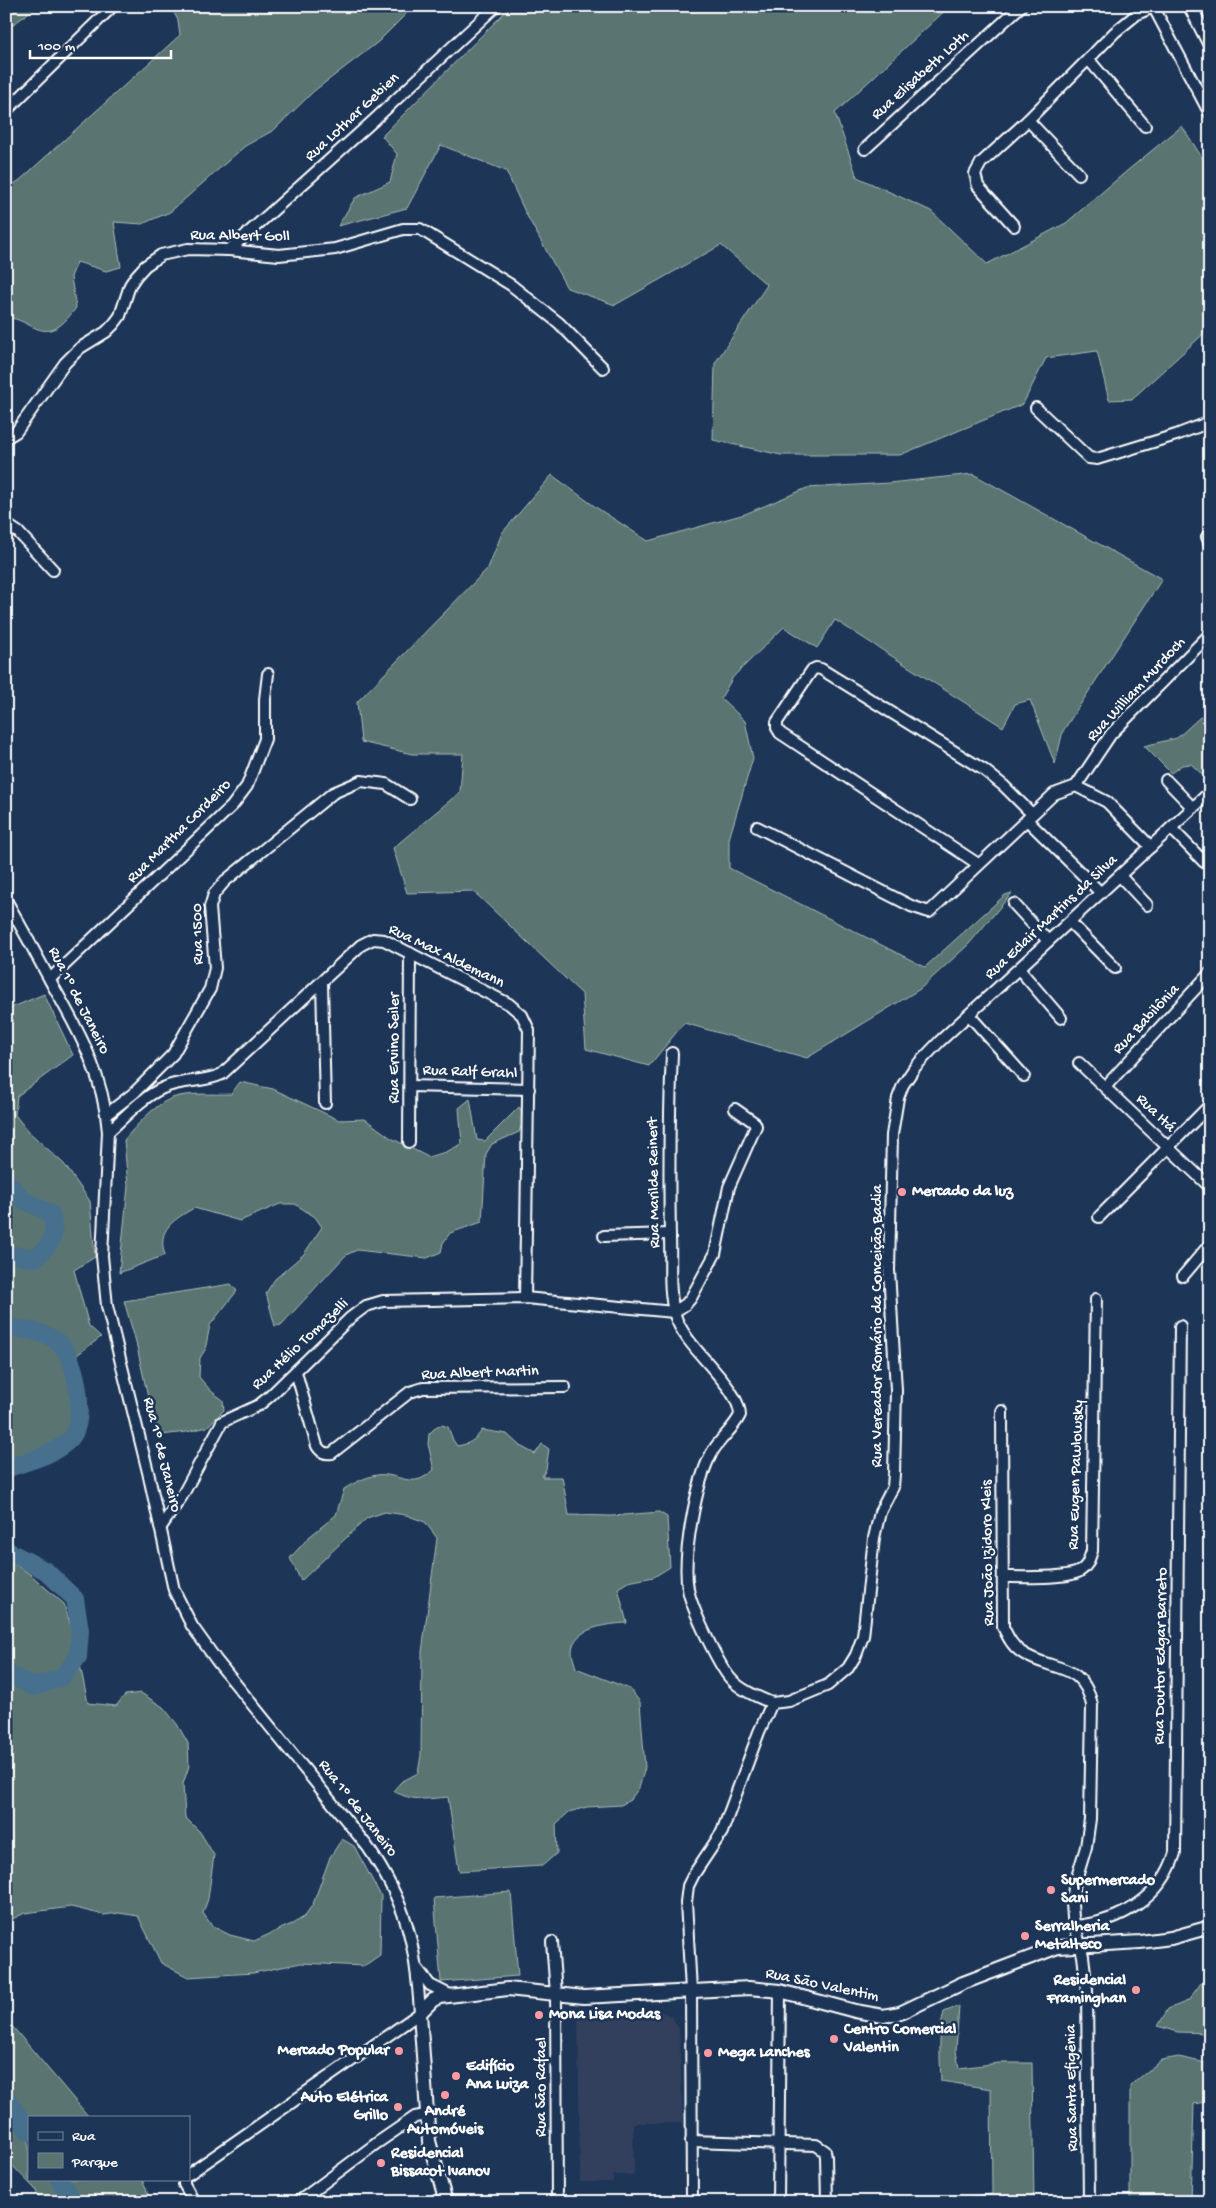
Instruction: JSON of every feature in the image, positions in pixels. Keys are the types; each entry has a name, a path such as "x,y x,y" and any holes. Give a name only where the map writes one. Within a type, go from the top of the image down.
{"main road":[{"path":"1190,6 1210,46"},
{"path":"1206,6 1210,13"},
{"name":"Rua São Valentim","path":"420,2013 433,2000 448,1994 508,1989 584,1997 749,1988 780,1991 883,2016 900,2013 963,1982 1058,1946 1140,1942 1170,1938 1210,1928"},
{"name":"Rua 1º de Janeiro","path":"420,2013 429,2141 446,2202"}],"street":[{"path":"6,111 113,6"},
{"name":"Rua Lothar Gebien","path":"229,250 366,127 496,6"},
{"name":"Rua Elisabeth Loth","path":"865,148 1021,6"},
{"path":"1014,226 978,186 975,174 981,163 1028,120 1115,32 1137,14 1153,7 1210,114"},
{"path":"1089,60 1145,126"},
{"path":"1028,120 1079,174"},
{"name":"Rua Albert Goll","path":"6,438 16,432 65,363 80,348 106,332 114,324 120,316 130,285 145,266 161,255 188,249 229,250 279,255 335,249 403,228 420,230 510,285 559,323 603,368"},
{"path":"1036,408 1088,458 1097,459 1176,435 1210,422"},
{"path":"6,524 18,532 52,570"},
{"path":"1210,534 1207,537 1210,544"},
{"name":"Rua William Murdoch","path":"1076,786 1111,734 1210,634"},
{"path":"978,864 780,733 776,728 777,722 812,670 816,668 822,669 984,770 1004,786 1029,817 1101,893"},
{"name":"Rua Martha Cordeiro","path":"50,979 232,806 247,786 266,739 265,699 268,674"},
{"path":"1166,780 1193,808"},
{"name":"Rua 1500","path":"107,1114 134,1093 172,1054 210,989 215,968 210,907 214,894 225,881 333,794 361,781 386,784 410,799"},
{"path":"757,827 911,906 929,912 1054,794 1076,786 1107,802 1151,847"},
{"name":"Rua Eclair Martins da Silva","path":"915,1067 1210,792"},
{"path":"1171,828 1204,862"},
{"path":"1120,876 1147,905"},
{"name":"Rua 1º de Janeiro","path":"6,900 83,1039 98,1077 107,1114 108,1132 102,1256 107,1306 161,1527 174,1590 192,1626 217,1661 367,1846 386,1873 406,1918 417,1967 420,2013"},
{"path":"1014,904 1048,942"},
{"path":"1070,922 1114,968"},
{"name":"Rua Max Aldemann","path":"108,1132 150,1096 163,1088 213,1078 222,1074 361,945 373,939 384,940 509,1004 522,1015 529,1030 525,1298"},
{"name":"Rua Ervino Seiler","path":"410,953 410,1142"},
{"path":"1018,969 1061,1018"},
{"name":"Rua Babilônia","path":"1106,1086 1210,973"},
{"path":"322,982 325,1103"},
{"path":"969,1015 1024,1076"},
{"name":"Rua Marilde Reinert","path":"672,1053 668,1127 674,1312"},
{"name":"Rua Itá","path":"1079,1063 1106,1086 1210,1187"},
{"name":"Rua Vereador Romário da Conceição Badia","path":"772,1702 789,1701 828,1685 848,1668 856,1655 862,1636 874,1538 880,1512 893,1487 896,1390 889,1270 892,1135 898,1098 903,1085 915,1067"},
{"name":"Rua Ralf Grahl","path":"410,1086 529,1089"},
{"path":"1099,1217 1210,1105"},
{"path":"692,2202 691,1990 686,1902 688,1886 722,1832 772,1702 743,1688 730,1678 701,1624 688,1588 687,1569 690,1536 699,1486 711,1454 740,1415 740,1407 728,1388 679,1328 674,1312 691,1298 715,1254 729,1187 756,1126 755,1123 735,1110"},
{"path":"604,1236 670,1234"},
{"path":"1183,1276 1210,1244"},
{"name":"Rua Hélio Tomazelli","path":"161,1527 182,1496 222,1422 259,1405 296,1372 350,1318 366,1306 383,1301 525,1298 674,1312"},
{"name":"Rua Eugen Pawlowsky","path":"1003,1577 1071,1575 1082,1570 1088,1562 1092,1551 1096,1298"},
{"name":"Rua Doutor Edgar Barreto","path":"1075,1926 1087,1925 1120,1915 1139,1904 1155,1891 1164,1880 1171,1868 1175,1853 1180,1326"},
{"name":"Rua Albert Martin","path":"296,1372 317,1446 321,1452 326,1454 332,1453 410,1392 423,1388 565,1387"},
{"name":"Rua João Izidoro Kleis","path":"1002,1411 1003,1627 1010,1642 1022,1653 1072,1673 1083,1682 1090,1692 1092,1705 1090,1819 1086,1846 1074,1887 1072,1903 1079,1944"},
{"name":"Rua São Rafael","path":"552,1942 556,1993 558,2202"},
{"name":"Rua Santa Efigênia","path":"1079,1944 1083,1956 1087,1990 1089,2202"},
{"name":"Rua 1º de Janeiro","path":"417,1967 430,1985 448,1994"},
{"path":"778,2202 780,1991"},
{"path":"190,2173 420,2013"},
{"path":"298,2202 377,2142 415,2117 426,2115"},
{"path":"691,2141 816,2145 824,2151 826,2157 827,2202"},
{"path":"184,2180 184,2184 194,2202"}],"shaded area":[{"path":"578,2010 654,2010 672,2017 679,2029 683,2123 633,2123 634,2175 613,2175 613,2182 580,2182"}],"green space":[{"path":"6,6 37,6 13,25 6,25"},
{"path":"170,6 414,6 378,42 314,91 274,130 245,146 170,212 142,224 114,222 121,267 106,271 77,262 71,277 76,308 59,326 50,330 43,330 19,320 6,318 6,189 20,180 180,35 178,20"},
{"path":"511,6 950,6 835,113 857,177 931,211 987,264 1066,223 1182,126 1210,170 1210,328 1132,399 1109,400 1097,351 1046,358 1023,404 900,455 781,455 713,440 715,363 767,285 721,245 615,305 567,288 526,214 506,171 441,145 407,208 338,226 355,198 390,182 397,154 382,136"},
{"path":"973,474 1162,579 1063,731 1055,764 1030,700 1015,704 1003,727 835,620 817,648 784,627 733,677 721,698 745,721 753,758 729,839 729,868 925,967 1005,895 1012,893 969,944 920,989 807,1058 684,1023 649,1066 586,1049 582,994 473,891 407,893 393,848 460,792 463,754 412,754 361,742 357,702 488,568 502,533 552,475 597,508 648,541 745,514 807,488 889,483"},
{"path":"1200,717 1210,718 1210,774 1206,778 1191,764 1182,765 1171,773 1144,746 1177,738"},
{"path":"44,994 73,1055 17,1096 15,1115 27,1130 64,1164 90,1201 95,1257 74,1270 89,1326 101,1337 65,1364 71,1375 76,1399 72,1422 66,1432 48,1448 6,1461 6,1010"},
{"path":"240,1082 273,1089 339,1120 365,1119 391,1138 428,1157 446,1152 462,1144 459,1108 470,1099 477,1140 485,1141 519,1107 525,1116 519,1132 492,1144 486,1154 482,1222 450,1233 443,1243 441,1252 427,1258 357,1250 346,1255 281,1325 275,1326 266,1293 275,1279 304,1254 322,1227 315,1217 295,1204 280,1204 240,1221 194,1208 180,1216 165,1232 163,1246 165,1255 119,1273 128,1186 124,1140 146,1116 165,1101 186,1095 231,1094"},
{"path":"231,1284 237,1291 210,1325 205,1350 200,1358 199,1377 211,1391 223,1400 224,1410 207,1427 161,1435 152,1416 136,1342 124,1301"},
{"path":"437,1426 448,1427 457,1446 472,1441 482,1430 507,1434 520,1446 535,1454 542,1444 549,1449 546,1469 542,1477 562,1477 569,1515 612,1516 659,1512 667,1517 670,1567 654,1577 628,1582 618,1588 627,1623 611,1624 585,1632 578,1637 572,1652 576,1668 630,1689 640,1702 645,1768 639,1788 630,1800 621,1805 587,1807 569,1812 556,1824 557,1853 542,1866 459,1871 448,1797 414,1798 393,1791 401,1782 418,1773 421,1755 422,1652 437,1538 425,1522 406,1515 385,1512 367,1518 301,1581 290,1558 309,1537 336,1515 344,1489 360,1480 373,1476 388,1475 415,1480 424,1477 434,1470 428,1444 429,1434"},
{"path":"6,1559 30,1574 64,1604 74,1636 88,1703 116,1706 125,1695 141,1693 163,1707 177,1724 188,1743 189,1766 183,1784 185,1817 200,1832 214,1855 208,1899 203,1913 212,1926 230,1935 254,1941 304,1917 313,1904 330,1857 342,1839 354,1846 381,1896 380,1955 364,1966 301,1963 253,1973 188,1977 161,1963 138,1916 119,1913 104,1915 71,1907 25,1913 6,1922"},
{"path":"511,1892 518,1976 441,1982 434,1898"},
{"path":"1210,1977 1210,2033 1177,2032 1158,2026 1168,2009 1188,2001 1201,1983"},
{"path":"959,2006 956,2051 959,2068 999,2063 1032,2063 1034,2202 912,2202 992,2194 991,2089 941,2081 940,2037 942,2020 944,2012"},
{"path":"6,2019 88,2116 28,2116 28,2180 142,2180 147,2190 147,2202 41,2202 35,2189 6,2159"},
{"path":"1179,2057 1210,2064 1210,2101 1194,2104 1191,2202 1130,2202 1130,2086 1161,2060"}],"waterway":[{"path":"6,1181 24,1200 51,1214 53,1222 52,1239 46,1248 35,1258 6,1254"},
{"path":"6,1327 42,1334 60,1344 71,1362 78,1390 79,1404 76,1429 65,1444 41,1457 6,1469"},
{"path":"6,1550 46,1571 75,1599 80,1630 78,1657 62,1677 34,1687 6,1673"},
{"path":"6,2097 28,2130"},
{"path":"60,2180 74,2202"}],"place":[{"name":"Mercado da luz","path":"902,1192"},
{"name":"Supermercado Sani","path":"1051,1890"},
{"name":"Serralheria Metalteco","path":"1025,1936"},
{"name":"Residencial Framinghan","path":"1136,1990"},
{"name":"Mona Lisa Modas","path":"539,2015"},
{"name":"Centro Comercial Valentin","path":"834,2039"},
{"name":"Mercado Popular","path":"399,2051"},
{"name":"Mega Lanches","path":"708,2053"},
{"name":"Edifício Ana Luiza","path":"456,2076"},
{"name":"André Automóveis","path":"445,2095"},
{"name":"Auto Elétrica Grillo","path":"398,2107"},
{"name":"Residencial Bissacot Ivanov","path":"381,2163"}]}
